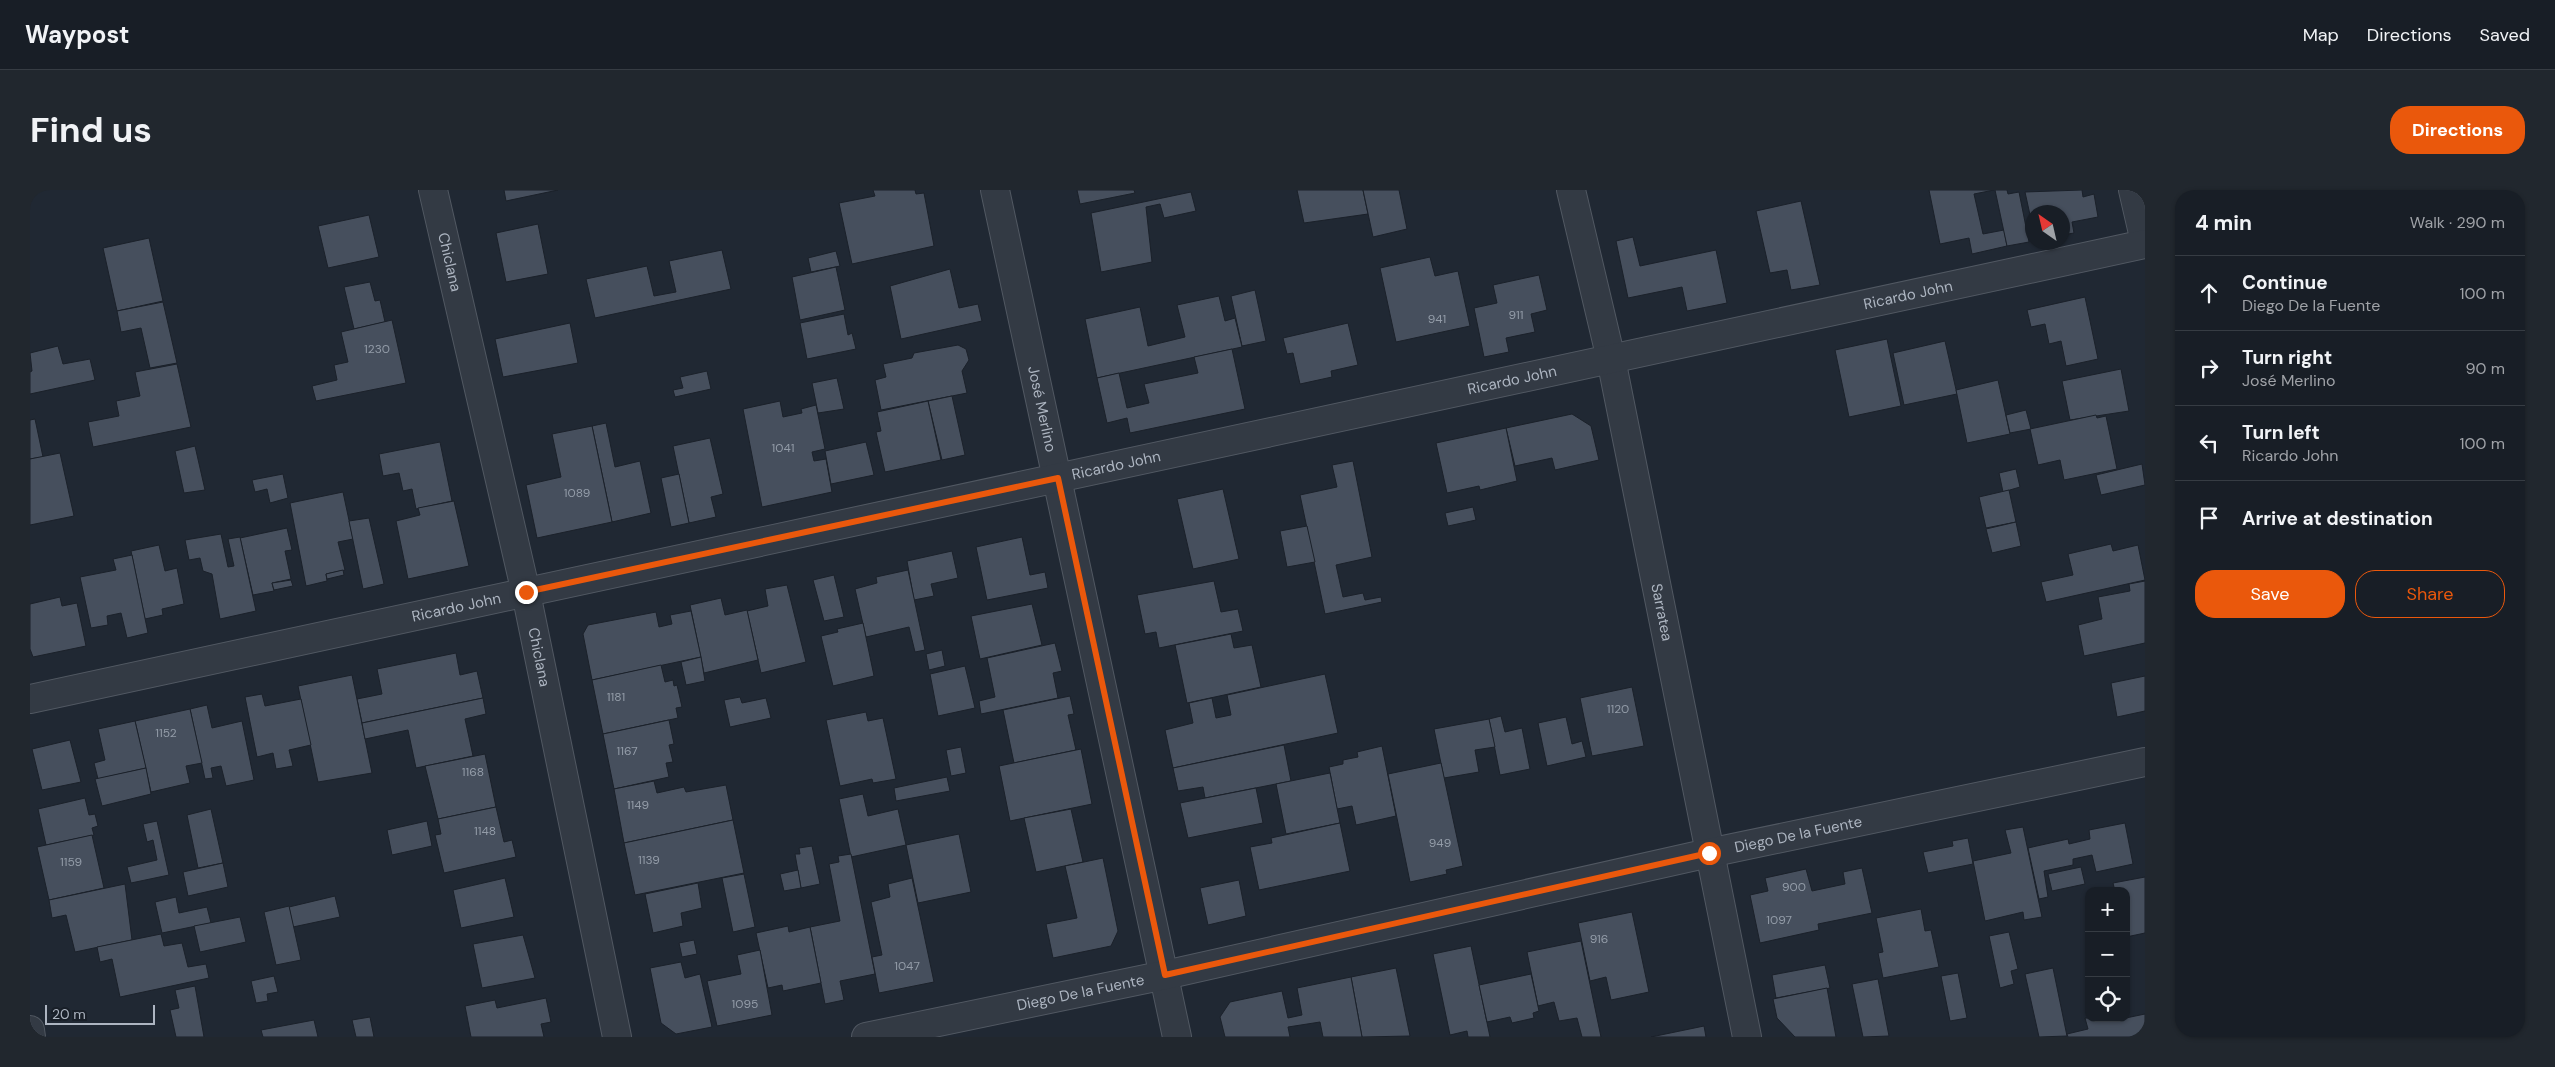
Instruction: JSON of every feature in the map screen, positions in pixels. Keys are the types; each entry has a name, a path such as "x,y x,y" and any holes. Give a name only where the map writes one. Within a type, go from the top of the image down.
{"street":[{"name":"Chiclana","path":"433,190 526,592 617,1037"},
{"name":"José Merlino","path":"996,190 1177,1037"},
{"name":"Sarratea","path":"1571,190 1611,359 1747,1037"},
{"path":"2133,190 2145,243"},
{"name":"Ricardo John","path":"30,699 2145,243"},
{"name":"Diego De la Fuente","path":"866,1037 1165,975 1709,853 2145,762"},
{"path":"30,1030 31,1037"}],"building":[{"path":"504,190 558,190 506,201"},
{"path":"873,190 915,190 916,194 924,193 934,246 852,264 839,203 875,196"},
{"path":"1077,190 1134,190 1135,193 1080,204"},
{"path":"1297,190 1363,190 1368,214 1304,223"},
{"path":"1363,190 1399,190 1407,229 1373,237"},
{"path":"1929,190 1994,190 1974,194 1983,234 2004,230 2007,246 1972,254 1969,238 1940,244"},
{"path":"1995,190 2007,190 2008,194 2019,192 2025,222 2025,243 2007,246"},
{"path":"2082,190 2083,197 2094,194 2098,217 2072,222 2074,233 2070,234 2070,205 2028,205 2025,192"},
{"path":"1191,192 1196,211 1164,218 1160,204 1146,207 1152,262 1101,272 1091,213"},
{"path":"1801,201 1820,285 1791,290 1787,270 1770,273 1756,211"},
{"path":"369,215 379,257 328,268 318,226"},
{"path":"538,224 548,274 506,282 496,233"},
{"path":"1633,237 1640,266 1716,250 1727,303 1687,311 1682,287 1628,298 1616,241"},
{"path":"149,238 163,301 117,311 103,248"},
{"path":"722,250 731,289 595,318 586,279 647,266 654,296 676,292 669,261"},
{"path":"836,251 840,266 811,272 808,258"},
{"path":"1430,257 1435,276 1458,271 1470,326 1396,342 1380,268"},
{"path":"836,267 845,310 800,320 792,277"},
{"path":"950,269 959,308 978,304 982,321 901,339 890,286"},
{"path":"1539,275 1547,310 1531,314 1535,332 1506,338 1509,352 1484,357 1474,308 1497,303 1493,285"},
{"path":"370,282 375,301 380,300 385,322 354,329 344,287"},
{"path":"1255,290 1266,341 1242,346 1231,296"},
{"path":"1219,296 1225,321 1235,318 1242,347 1097,378 1085,319 1140,307 1148,346 1185,337 1177,305"},
{"path":"2085,297 2098,359 2066,366 2061,341 2049,344 2045,324 2031,327 2027,310"},
{"path":"163,302 177,363 150,368 141,328 121,332 117,311"},
{"path":"844,314 848,335 852,333 856,349 807,359 800,323"},
{"path":"392,320 406,383 316,401 312,386 337,380 334,365 348,362 341,332"},
{"path":"570,323 578,363 503,377 495,339"},
{"path":"1348,323 1358,365 1331,371 1332,377 1300,384 1293,353 1287,354 1283,338"},
{"path":"1887,339 1901,406 1849,417 1835,350"},
{"path":"1945,341 1957,394 1904,405 1893,353"},
{"path":"958,345 966,349 969,360 962,371 967,393 881,410 875,380 886,377 883,364 912,358 914,353"},
{"path":"58,346 63,364 90,359 95,380 30,394 30,372 32,371 30,353"},
{"path":"1232,349 1245,409 1130,433 1127,418 1107,423 1097,378 1119,373 1127,408 1149,403 1144,384 1198,373 1194,357"},
{"path":"177,364 191,427 93,447 88,422 119,416 116,401 140,396 135,372"},
{"path":"2121,369 2129,411 2070,420 2062,381"},
{"path":"707,371 711,389 675,397 673,390 683,388 680,377"},
{"path":"837,378 844,409 818,413 812,383"},
{"path":"1998,380 2010,434 1967,443 1956,390"},
{"path":"952,396 965,455 942,460 928,401"},
{"path":"780,401 783,417 802,413 801,409 816,405 825,449 812,452 814,461 826,459 832,492 762,507 743,409"},
{"path":"928,401 941,460 885,472 876,432 881,431 877,412"},
{"path":"2026,410 2031,429 2010,433 2006,415"},
{"path":"1572,414 1591,426 1599,460 1555,470 1552,458 1515,466 1506,428"},
{"path":"2096,415 2097,418 2106,416 2117,469 2064,480 2060,460 2038,465 2030,429"},
{"path":"35,419 43,457 30,459 30,420"},
{"path":"606,423 615,467 640,461 651,513 612,522 592,426"},
{"path":"592,426 612,522 537,538 526,485 561,477 552,434"},
{"path":"1506,428 1517,481 1480,490 1479,486 1447,493 1436,443"},
{"path":"710,438 723,494 711,497 716,517 689,523 673,446"},
{"path":"440,442 452,501 416,509 412,489 403,491 399,473 383,476 379,454"},
{"path":"866,442 874,475 831,484 825,451"},
{"path":"195,446 205,490 184,493 175,451"},
{"path":"60,453 74,516 30,525 30,459"},
{"path":"1353,461 1372,557 1336,565 1343,597 1363,593 1365,600 1381,597 1382,602 1325,614 1300,495 1337,487 1332,465"},
{"path":"2142,464 2145,485 2101,495 2096,475"},
{"path":"2016,469 2020,487 2003,492 1999,473"},
{"path":"283,474 288,498 270,503 267,489 255,492 252,480"},
{"path":"679,474 689,523 671,527 661,478"},
{"path":"1223,489 1239,559 1193,569 1177,499"},
{"path":"2009,490 2016,522 1986,528 1979,497"},
{"path":"343,492 353,539 338,542 345,570 326,574 327,581 306,586 290,503"},
{"path":"454,501 469,566 408,579 396,521 420,515 418,508"},
{"path":"1473,507 1476,520 1448,526 1445,513"},
{"path":"369,518 384,584 363,589 349,521"},
{"path":"2016,522 2021,546 1992,553 1986,529"},
{"path":"1307,526 1315,562 1287,567 1280,531"},
{"path":"287,528 292,550 285,551 291,579 272,583 274,591 253,595 240,538"},
{"path":"221,534 228,567 234,566 228,539 240,537 256,611 220,619 212,574 203,571 200,558 189,560 185,540"},
{"path":"1022,537 1030,575 1045,572 1048,588 987,600 976,547"},
{"path":"2111,544 2113,551 2138,545 2145,580 2046,602 2041,582 2073,575 2068,554"},
{"path":"159,545 165,571 177,568 184,604 162,609 163,615 145,619 131,551"},
{"path":"952,551 958,578 931,584 934,596 914,600 907,561"},
{"path":"132,555 148,633 127,638 121,613 107,616 108,625 91,628 80,577 116,570 113,559"},
{"path":"343,570 344,575 327,579 326,574"},
{"path":"908,570 925,650 915,652 909,627 866,637 855,589 877,583 876,577"},
{"path":"834,575 844,617 824,621 813,580"},
{"path":"291,580 293,586 274,590 272,583"},
{"path":"1214,581 1221,612 1238,609 1243,631 1159,648 1156,632 1145,634 1137,595"},
{"path":"2145,581 2145,643 2084,656 2078,625 2102,619 2098,597 2130,591 2129,584"},
{"path":"787,585 806,662 761,673 747,611 768,606 765,589"},
{"path":"60,597 62,606 77,603 86,646 33,657 30,649 30,604"},
{"path":"721,598 725,615 747,610 758,660 704,673 690,605"},
{"path":"1032,604 1042,645 980,659 971,616"},
{"path":"691,611 701,657 592,680 583,634 588,625 656,612 659,627 672,624 670,615"},
{"path":"863,623 874,676 833,686 821,636 838,632 837,629"},
{"path":"1231,634 1234,648 1252,645 1261,687 1187,703 1175,645"},
{"path":"1055,643 1062,671 1053,673 1058,698 981,714 979,701 995,697 987,658"},
{"path":"942,650 945,666 929,670 926,654"},
{"path":"456,653 460,675 477,671 483,698 362,723 357,699 382,694 377,669"},
{"path":"701,657 705,681 686,685 681,662"},
{"path":"661,665 665,682 673,680 674,686 677,685 682,707 676,708 678,718 603,734 592,680"},
{"path":"965,666 975,708 938,716 930,674"},
{"path":"1325,674 1338,733 1173,768 1165,730 1193,723 1189,703 1212,698 1216,718 1231,715 1227,695"},
{"path":"352,675 372,773 318,782 298,686"},
{"path":"2145,676 2145,711 2117,717 2111,683"},
{"path":"1632,687 1644,746 1592,756 1580,698"},
{"path":"262,694 265,706 301,699 311,745 289,750 293,766 276,769 273,753 257,757 245,697"},
{"path":"1070,696 1074,714 1068,715 1076,750 1014,763 1003,710"},
{"path":"740,697 742,703 766,698 771,718 730,727 724,700"},
{"path":"483,698 486,714 465,719 473,756 416,768 408,730 365,739 362,723"},
{"path":"207,705 212,728 242,721 254,780 226,786 221,766 211,768 213,778 205,779 190,709"},
{"path":"190,709 202,763 186,766 190,783 151,792 135,721"},
{"path":"866,712 868,721 883,718 896,779 873,783 872,779 840,786 826,720"},
{"path":"1501,716 1505,732 1522,728 1530,769 1500,775 1489,719"},
{"path":"1566,717 1572,744 1582,741 1586,757 1547,766 1538,723"},
{"path":"1489,719 1495,747 1475,750 1479,772 1444,778 1434,729"},
{"path":"669,720 674,744 669,745 673,762 666,763 669,777 614,789 603,734"},
{"path":"135,721 146,768 98,779 94,763 105,760 98,729"},
{"path":"70,740 81,782 42,790 32,749"},
{"path":"1284,745 1291,781 1205,798 1203,787 1178,791 1173,768"},
{"path":"1382,746 1396,816 1356,825 1352,806 1337,809 1329,767 1343,764 1343,760 1358,757 1357,752"},
{"path":"961,747 966,773 951,776 946,750"},
{"path":"1081,749 1092,804 1010,821 999,766"},
{"path":"485,754 496,807 438,819 425,766"},
{"path":"1441,763 1463,866 1446,870 1447,874 1410,882 1388,774"},
{"path":"146,768 151,794 102,806 95,779"},
{"path":"1330,773 1340,823 1286,834 1276,784"},
{"path":"947,777 950,791 896,801 894,788"},
{"path":"654,781 657,793 684,787 686,792 726,785 733,820 624,843 614,789"},
{"path":"1256,788 1263,823 1188,838 1180,803"},
{"path":"863,794 868,816 898,809 906,845 851,857 839,799"},
{"path":"85,798 89,815 95,814 98,826 92,828 94,835 46,845 38,809"},
{"path":"496,807 504,842 512,840 516,857 444,873 435,835 441,834 438,819"},
{"path":"211,809 223,863 198,868 187,815"},
{"path":"1071,809 1083,862 1036,872 1024,818"},
{"path":"733,820 744,873 635,895 624,843"},
{"path":"157,821 169,875 131,883 127,867 157,860 153,840 147,842 143,824"},
{"path":"427,821 432,846 392,855 387,830"},
{"path":"1340,823 1350,871 1259,890 1250,847 1272,843 1271,838"},
{"path":"2125,823 2133,864 2096,872 2092,855 2073,859 2073,865 2044,871 2048,897 2039,899 2028,848 2068,839 2069,844 2090,839 2089,830"},
{"path":"2023,827 2042,917 2024,920 2023,912 1985,921 1973,861 2011,853 2005,830"},
{"path":"959,834 971,892 918,903 906,845"},
{"path":"92,835 104,888 49,900 37,847"},
{"path":"1968,838 1973,864 1928,873 1923,852 1953,846 1952,841"},
{"path":"812,846 820,884 801,888 795,854 800,854 799,848"},
{"path":"851,854 875,974 840,981 844,1000 825,1004 810,927 840,921 829,864 839,862 838,856"},
{"path":"1103,858 1118,931 1111,946 1053,958 1046,924 1077,918 1065,866"},
{"path":"223,863 228,887 188,896 183,872"},
{"path":"2081,867 2085,884 2052,891 2048,874"},
{"path":"1862,868 1872,913 1818,924 1819,930 1760,943 1750,895 1768,891 1765,878 1806,869 1812,891 1845,884 1843,872"},
{"path":"798,870 801,888 784,891 780,874"},
{"path":"744,874 755,927 733,932 722,878"},
{"path":"2145,877 2145,933 2130,936 2130,887 2114,887 2113,883"},
{"path":"505,878 514,917 461,928 453,890"},
{"path":"912,878 934,982 879,993 872,957 882,955 871,902 890,897 888,884"},
{"path":"1239,880 1246,916 1208,925 1200,888"},
{"path":"698,883 702,908 681,913 683,926 653,933 645,894"},
{"path":"125,884 132,940 75,952 66,915 52,918 49,900"},
{"path":"335,896 340,917 293,927 289,907"},
{"path":"176,897 179,913 207,907 211,923 162,933 155,902"},
{"path":"289,906 301,960 276,965 264,912"},
{"path":"1921,909 1925,931 1931,930 1939,967 1883,978 1878,953 1883,952 1876,918"},
{"path":"1632,912 1649,992 1611,1000 1606,977 1590,981 1578,923"},
{"path":"240,917 246,942 200,952 194,926"},
{"path":"788,926 789,932 810,927 821,983 783,991 782,985 768,988 756,933"},
{"path":"2009,932 2018,969 2011,971 2014,984 2000,988 1989,936"},
{"path":"161,934 164,946 182,943 188,967 206,964 209,978 120,997 112,959 100,962 97,947"},
{"path":"523,935 535,978 482,988 473,944"},
{"path":"694,940 697,954 682,957 679,943"},
{"path":"1581,941 1601,1037 1582,1037 1577,1018 1559,1021 1554,1002 1538,1006 1527,952"},
{"path":"1471,946 1490,1037 1468,1037 1467,1031 1450,1035 1433,954"},
{"path":"760,950 772,1015 717,1026 707,981 741,974 737,955"},
{"path":"681,962 685,978 700,974 712,1027 676,1034 661,1023 650,968"},
{"path":"1825,965 1830,988 1776,998 1772,975"},
{"path":"1396,968 1410,1036 1362,1037 1351,977"},
{"path":"2053,968 2067,1036 2039,1037 2025,974"},
{"path":"1958,973 1967,1018 1950,1021 1941,976"},
{"path":"1531,974 1539,1011 1533,1013 1534,1018 1512,1023 1510,1017 1487,1022 1479,985"},
{"path":"274,976 278,992 267,994 268,1001 256,1003 251,981"},
{"path":"1351,977 1362,1037 1323,1037 1320,1022 1288,1027 1290,1037 1225,1037 1220,1017 1230,1002 1282,991 1288,1018 1302,1015 1297,988"},
{"path":"1878,979 1889,1036 1863,1037 1852,984"},
{"path":"195,986 204,1037 176,1037 170,1010 179,1008 175,990"},
{"path":"1827,988 1836,1037 1795,1037 1777,1018 1773,999"},
{"path":"546,998 551,1022 541,1024 544,1037 471,1037 465,1006 495,1000 497,1008"},
{"path":"2145,1014 2145,1037 2068,1037 2067,1034 2088,1029 2086,1022 2130,1022 2130,1017"},
{"path":"370,1017 374,1037 356,1037 352,1020"},
{"path":"314,1020 318,1037 263,1037 261,1030"},
{"path":"1704,1026 1706,1037 1651,1037"}],"route":[{"path":"526,592 1058,478 1165,975 1709,853"}]}
